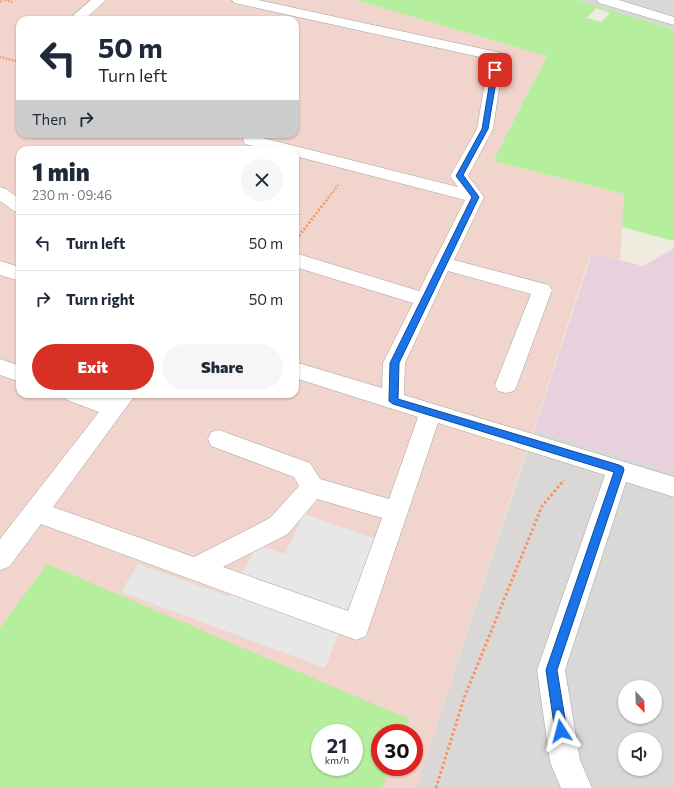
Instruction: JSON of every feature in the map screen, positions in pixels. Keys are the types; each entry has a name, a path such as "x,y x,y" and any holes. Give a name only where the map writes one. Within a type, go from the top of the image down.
{"street":[{"path":"80,16 99,0"},
{"path":"239,0 497,56 485,129 459,176 475,197"},
{"path":"604,0 674,21"},
{"path":"251,140 274,146"},
{"path":"299,152 475,197"},
{"path":"393,401 394,363 475,197"},
{"path":"0,216 11,201"},
{"path":"299,261 424,300"},
{"path":"442,263 542,290 506,385"},
{"path":"0,268 16,273"},
{"path":"0,367 16,373"},
{"path":"299,371 674,487"},
{"path":"0,559 120,401 101,398"},
{"path":"36,512 356,627 431,412"},
{"path":"219,439 302,470 312,487 396,511"},
{"path":"577,788 565,762 551,670 619,470"},
{"path":"195,569 279,526 312,487"}],"path":[{"path":"0,2 4,0 12,2"},
{"path":"0,57 16,60"},
{"path":"299,236 352,166"},
{"path":"436,788 464,698 542,506 565,480 589,461"}],"shaded area":[{"path":"0,0 355,0 547,56 493,161 624,194 620,260 591,253 423,767 423,724 371,724 371,776 420,776 416,788 0,788"},
{"path":"577,0 674,0 674,29"},
{"path":"674,248 674,472 534,430 592,253 643,266"},
{"path":"534,430 674,472 674,788 416,788 420,776 423,776 423,767"},
{"path":"304,514 376,539 325,668 121,592 138,564 230,597 257,545 285,554"}],"green space":[{"path":"355,0 577,0 674,29 674,241 622,227 624,194 493,161 547,56","holes":["596,8 610,13 601,22 587,18"]},
{"path":"47,564 409,719 407,724 371,724 371,776 387,776 382,788 0,788 0,628"}],"route":[{"path":"495,70 485,129 459,176 475,197 394,363 393,401 619,470 551,670 561,731"}]}
